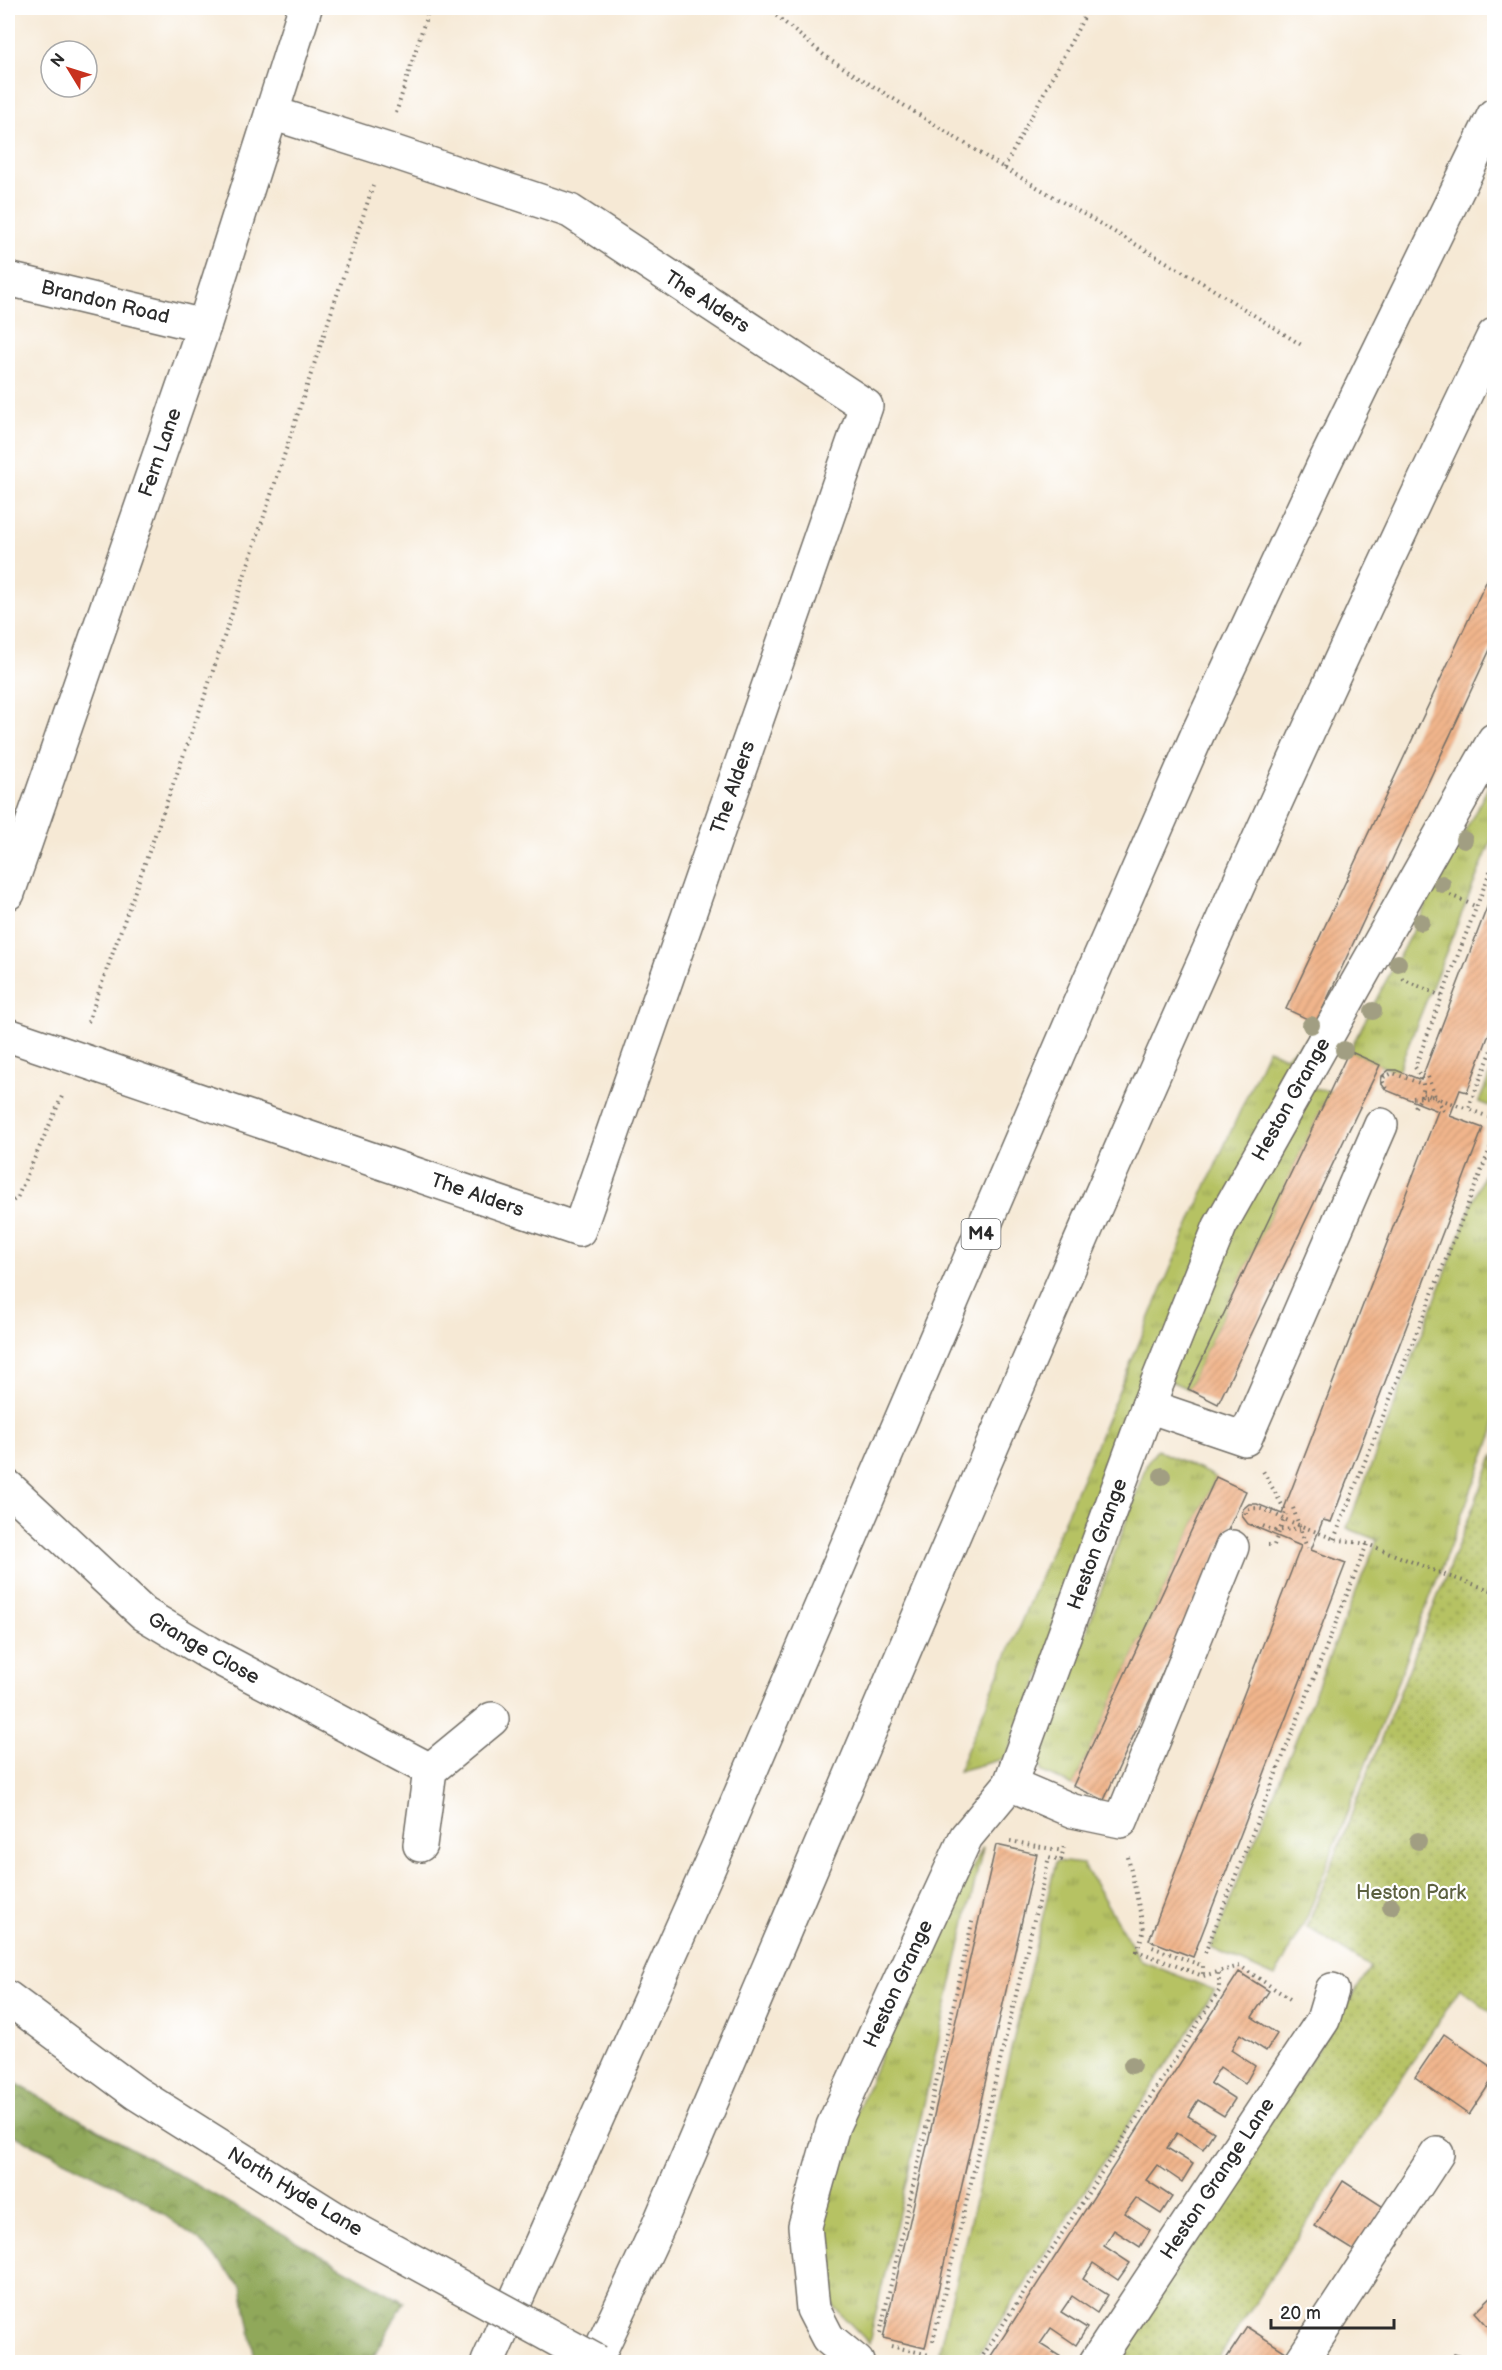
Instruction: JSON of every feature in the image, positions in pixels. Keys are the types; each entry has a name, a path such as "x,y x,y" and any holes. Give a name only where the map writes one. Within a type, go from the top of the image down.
{"main road":[{"name":"Fern Lane","path":"8,893 204,326 305,8"},
{"name":"The Alders","path":"8,1035 579,1230 866,406 570,212 272,113"},
{"name":"M4","path":"488,2362 723,1836 1078,1007 1198,733 1323,466 1494,115"},
{"name":"Brandon Road","path":"8,279 204,326"},
{"path":"597,2362 662,2218 1160,1057 1339,664 1494,335"},
{"name":"Heston Grange","path":"868,2351 828,2338 813,2309 805,2226 833,2126 966,1837 1010,1784 1148,1406 1220,1226 1494,740"},
{"path":"1148,1406 1245,1439 1382,1125"},
{"name":"Grange Close","path":"8,1487 144,1614 209,1653 430,1770"},
{"path":"1010,1784 1073,1811 1121,1821 1241,1534"},
{"path":"420,1845 430,1770 492,1719"},
{"name":"North Hyde Lane","path":"8,1998 136,2093 336,2219 597,2362"},
{"name":"Heston Grange Lane","path":"1096,2362 1327,2005"},
{"path":"1301,2362 1437,2154"}],"path":[{"path":"8,1204 17,1198 54,1118 203,700 385,149 429,8"},
{"path":"767,8 825,56 1004,168 1206,285 1303,346"},
{"path":"1004,168 1089,8"},
{"path":"1382,1125 1411,1112 1424,1093 1423,1080 1415,1067 1494,861"},
{"path":"1468,1109 1494,1045"},
{"path":"1396,1091 1387,1088 1383,1082 1387,1074 1393,1073 1422,1084"},
{"path":"1428,1077 1435,1096 1446,1114"},
{"path":"1424,1093 1494,1119"},
{"path":"1405,1095 1413,1098 1435,1096"},
{"path":"1334,1539 1494,1139"},
{"path":"1245,1439 1286,1512 1284,1519 1274,1545 1241,1534 1246,1511 1251,1507 1256,1507 1284,1519 1334,1539 1367,1544 1448,1576 1494,1591"},
{"path":"1293,1508 1307,1548"},
{"path":"1258,1524 1275,1531 1300,1528"},
{"path":"1205,1953 1367,1544"},
{"path":"1121,1821 1144,1930 1137,1951 1203,1976 1240,1966 1327,2005"},
{"path":"933,2341 1048,1857 1061,1860 1063,1851 1001,1839"},
{"path":"868,2351 975,1912"},
{"path":"1154,1942 1152,1947 1203,1966 1203,1976"},
{"path":"980,2360 1219,1991 1219,1971"},
{"path":"889,2340 887,2346 930,2355 928,2362"}],"green space":[{"path":"1494,776 1494,834 1397,1073 1349,1051"},
{"path":"1309,1037 1006,1758 958,1771 1194,1213 1268,1049 1285,1057"},
{"path":"1494,1065 1494,1108 1479,1102"},
{"path":"1307,1087 1330,1091 1188,1389 1166,1379 1217,1260"},
{"path":"1494,1147 1494,1431 1308,1915 1275,1977 1211,1948 1377,1540 1347,1528"},
{"path":"1157,1450 1216,1477 1073,1786 1042,1772 1040,1761 1147,1463"},
{"name":"Heston Park","path":"1494,1454 1494,2014 1460,1988 1216,2362 1115,2362 1371,1967 1307,1927"},
{"path":"983,1847 869,2343 835,2308 823,2277 820,2226 826,2185 901,2007"},
{"path":"1056,1861 1083,1864 1141,1961 1215,1990 974,2362 939,2351"},
{"path":"8,2079 404,2302 370,2362 252,2362 254,2353 242,2287 199,2240 139,2197 8,2132"}],"building":[{"path":"1494,565 1494,641 1316,1023 1286,1009"},
{"path":"1494,889 1494,1021 1467,1092 1460,1090 1450,1116 1483,1128 1331,1522 1323,1520 1311,1550 1346,1563 1193,1957 1149,1940 1301,1546 1248,1524 1242,1516 1243,1509 1249,1504 1257,1504 1282,1514 1438,1111 1386,1090 1381,1083 1382,1076 1389,1070 1396,1070 1421,1080"},
{"path":"1349,1051 1380,1065 1218,1404 1188,1389"},
{"path":"1216,1477 1246,1491 1104,1800 1073,1786"},
{"path":"996,1845 1037,1854 925,2348 883,2338"},
{"path":"1239,1972 1269,1991 1252,2017 1277,2034 1266,2051 1240,2034 1231,2050 1255,2066 1245,2084 1220,2067 1210,2083 1235,2099 1224,2116 1198,2100 1188,2116 1214,2132 1203,2149 1177,2133 1167,2148 1193,2164 1182,2182 1157,2165 1146,2180 1172,2197 1161,2214 1136,2198 1125,2213 1150,2230 1140,2247 1114,2230 1104,2246 1130,2263 1118,2280 1093,2263 1083,2279 1108,2295 1097,2313 1072,2296 1061,2312 1087,2328 1076,2345 1051,2328 1040,2344 1066,2360 1065,2362 987,2362"},
{"path":"1444,2034 1494,2069 1494,2077 1469,2115 1415,2077"},
{"path":"1343,2181 1385,2208 1358,2253 1315,2226"},
{"path":"1494,2294 1494,2333 1475,2312"},
{"path":"1247,2327 1289,2354 1284,2362 1224,2362"},
{"path":"1454,2354 1485,2362 1452,2362"}]}
